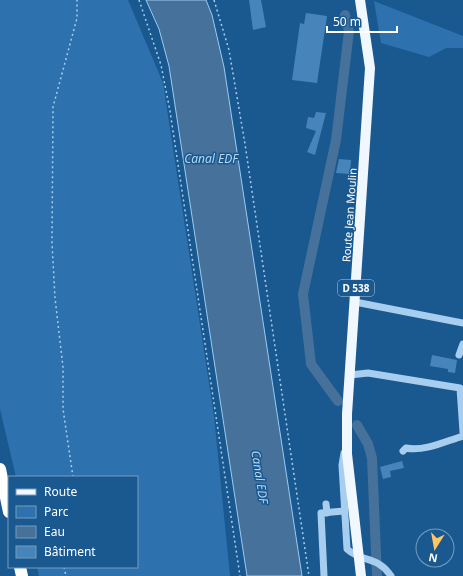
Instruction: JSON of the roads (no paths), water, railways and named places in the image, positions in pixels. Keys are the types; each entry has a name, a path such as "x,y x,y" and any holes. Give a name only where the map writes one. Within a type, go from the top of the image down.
{"highway":[{"path":"0,468 8,507"}],"main road":[{"name":"Route Jean Moulin","path":"360,0 370,68 346,454 360,576"}],"street":[{"path":"355,302 463,323"},
{"path":"459,355 463,344"},
{"path":"350,375 368,373 460,388 463,432"},
{"path":"347,434 342,465 347,549 352,554 381,564 391,576"},
{"path":"402,451 406,448 412,449 431,446 463,436"},
{"path":"326,504 327,513"},
{"path":"324,576 321,513 344,512"}],"water":[{"name":"Canal EDF","path":"146,0 206,0 212,15 224,67 302,576 247,576 169,66 159,29"}],"waterway":[{"path":"338,401 311,364 303,294 336,140 349,31 345,15"},
{"path":"357,425 368,444 372,458 377,576"}]}
